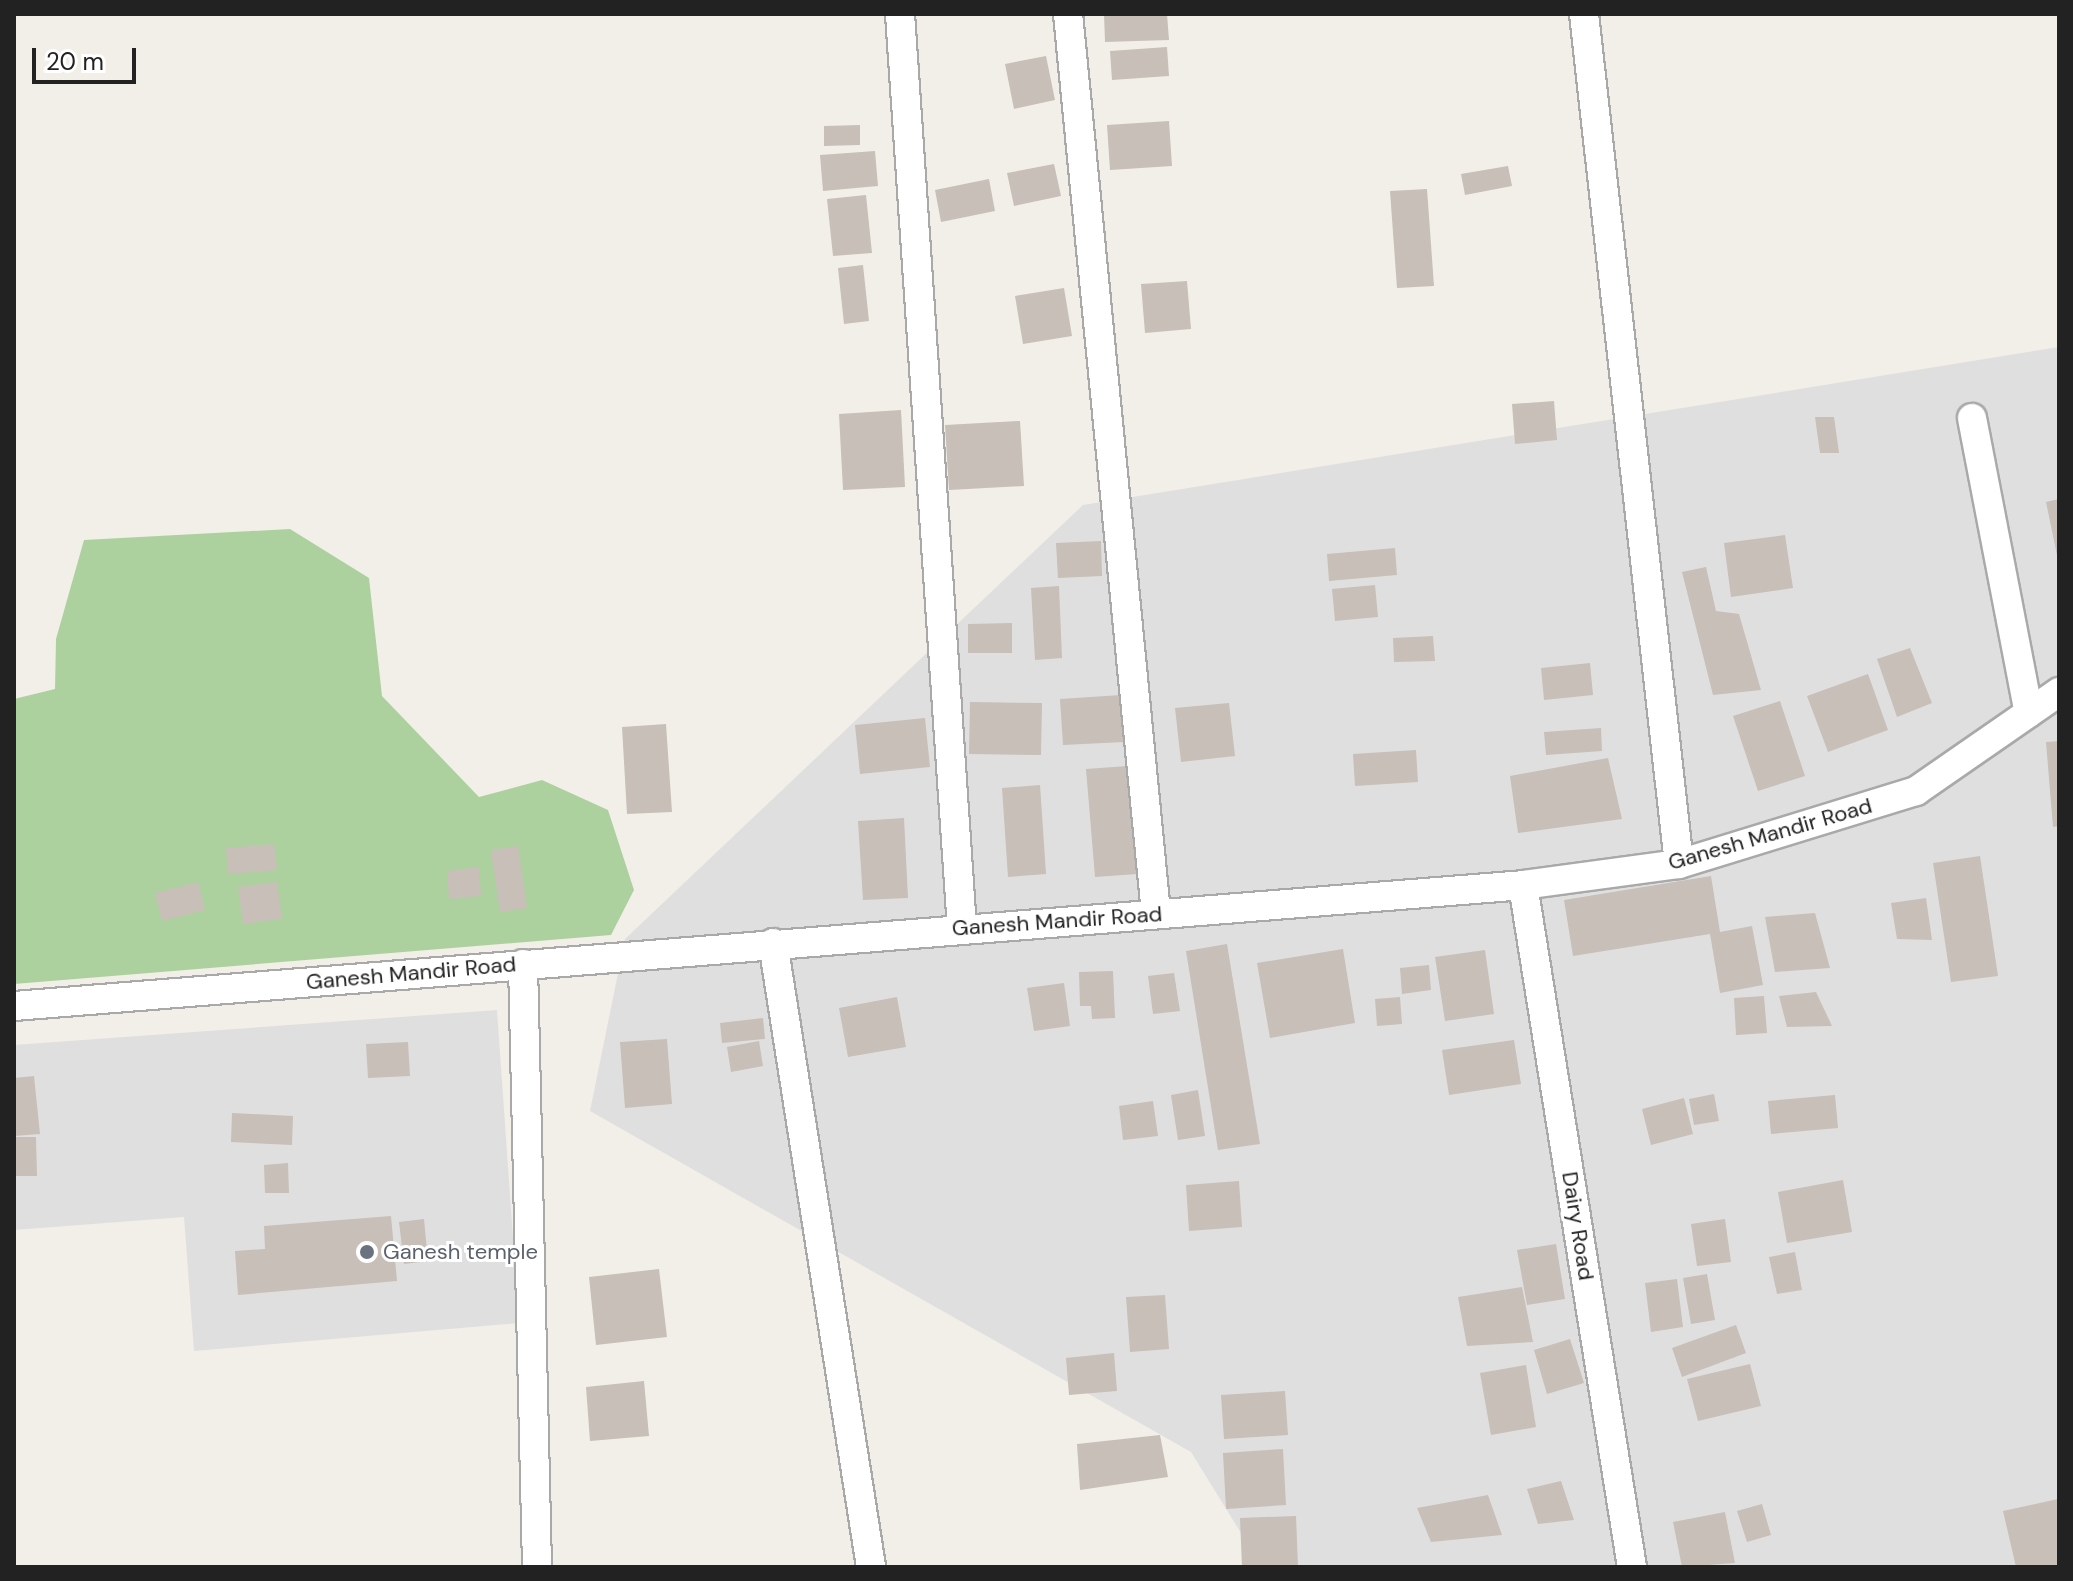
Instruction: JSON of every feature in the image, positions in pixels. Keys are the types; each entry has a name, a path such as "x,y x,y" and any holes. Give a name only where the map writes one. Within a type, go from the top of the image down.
{"street":[{"path":"900,14 962,928"},
{"path":"1068,14 1156,913"},
{"path":"1584,14 1679,864"},
{"path":"1972,418 2029,713"},
{"name":"Ganesh Mandir Road","path":"14,1006 1523,885 1679,864 1916,791 2059,692"},
{"name":"Dairy Road","path":"1523,885 1632,1567"},
{"path":"773,943 871,1567"},
{"path":"523,964 537,1567"}],"shaded area":[{"path":"2059,347 2059,1567 1262,1567 1191,1452 590,1111 625,939 1083,505"},
{"path":"497,1010 519,1323 194,1351 184,1217 14,1230 14,1045"}],"green space":[{"path":"290,529 369,578 382,696 479,797 542,780 608,810 634,890 611,935 14,984 14,699 55,689 56,639 84,540"}],"building":[{"path":"1104,14 1167,14 1169,40 1105,42"},
{"path":"1167,47 1169,76 1112,80 1110,51"},
{"path":"1046,56 1055,100 1014,109 1005,64"},
{"path":"1169,121 1172,166 1110,170 1107,125"},
{"path":"860,125 860,145 824,146 824,126"},
{"path":"875,151 878,186 823,191 820,155"},
{"path":"1054,164 1061,196 1014,206 1007,173"},
{"path":"1508,166 1512,186 1465,195 1461,174"},
{"path":"989,179 995,211 941,222 935,190"},
{"path":"1427,189 1434,286 1397,288 1390,191"},
{"path":"866,195 872,253 833,256 827,199"},
{"path":"863,265 869,321 844,324 838,268"},
{"path":"1187,281 1191,329 1145,333 1141,284"},
{"path":"1064,288 1072,336 1023,344 1015,296"},
{"path":"1554,401 1557,440 1515,444 1512,404"},
{"path":"901,410 905,487 843,490 839,414"},
{"path":"1815,417 1834,417 1839,453 1820,453"},
{"path":"1020,421 1024,486 949,490 945,425"},
{"path":"2059,499 2059,560 2058,560 2046,502"},
{"path":"1785,535 1793,588 1731,597 1724,543"},
{"path":"1101,541 1102,576 1058,578 1056,543"},
{"path":"1395,548 1397,575 1329,581 1327,554"},
{"path":"1706,567 1716,611 1739,614 1761,690 1713,695 1682,572"},
{"path":"1375,585 1378,617 1335,621 1332,589"},
{"path":"1059,586 1062,658 1035,660 1031,588"},
{"path":"1012,623 1012,653 968,653 968,624"},
{"path":"1433,636 1435,661 1394,662 1393,638"},
{"path":"1910,648 1932,703 1897,717 1877,659"},
{"path":"1590,663 1593,695 1544,700 1541,668"},
{"path":"1868,674 1888,730 1828,752 1807,696"},
{"path":"1121,695 1124,742 1063,745 1060,699"},
{"path":"1780,701 1805,776 1758,791 1733,716"},
{"path":"970,702 1042,703 1041,755 969,754"},
{"path":"1229,703 1235,756 1181,762 1175,708"},
{"path":"925,718 930,767 860,774 855,725"},
{"path":"666,724 672,812 627,814 622,727"},
{"path":"1601,728 1602,751 1546,755 1544,732"},
{"path":"2059,741 2059,826 2053,827 2046,742"},
{"path":"1416,750 1418,782 1355,786 1353,754"},
{"path":"1608,758 1622,819 1518,833 1510,776"},
{"path":"1128,766 1137,874 1095,877 1086,769"},
{"path":"1040,785 1046,874 1008,877 1002,788"},
{"path":"904,818 908,898 863,900 858,821"},
{"path":"274,844 277,870 228,874 226,848"},
{"path":"518,846 527,908 500,912 491,850"},
{"path":"1980,856 1998,976 1951,982 1933,863"},
{"path":"479,867 481,896 449,899 447,871"},
{"path":"1711,876 1720,932 1752,926 1763,985 1720,993 1710,934 1573,956 1564,900"},
{"path":"198,882 205,910 162,921 155,893"},
{"path":"277,882 282,919 243,924 238,887"},
{"path":"1926,898 1932,940 1897,939 1891,903"},
{"path":"1815,913 1830,968 1775,972 1765,917"},
{"path":"1227,944 1260,1144 1218,1150 1186,951"},
{"path":"1343,949 1355,1023 1270,1038 1257,963"},
{"path":"1485,950 1494,1014 1445,1021 1435,957"},
{"path":"1429,965 1431,990 1402,994 1400,968"},
{"path":"1113,971 1115,1018 1092,1019 1091,1006 1080,1006 1079,972"},
{"path":"1174,973 1180,1011 1153,1014 1148,976"},
{"path":"1064,983 1070,1026 1034,1031 1027,988"},
{"path":"1816,992 1832,1026 1787,1027 1779,996"},
{"path":"1764,996 1767,1033 1736,1035 1734,998"},
{"path":"897,997 906,1047 848,1057 839,1008"},
{"path":"1400,997 1402,1024 1377,1026 1375,999"},
{"path":"763,1018 765,1039 722,1043 720,1023"},
{"path":"667,1039 672,1104 625,1108 620,1042"},
{"path":"1514,1040 1521,1084 1449,1095 1442,1050"},
{"path":"759,1041 763,1066 731,1072 727,1047"},
{"path":"408,1042 410,1076 368,1078 366,1044"},
{"path":"34,1076 40,1134 14,1136 14,1078"},
{"path":"1198,1090 1205,1136 1178,1140 1171,1095"},
{"path":"1714,1094 1719,1121 1694,1125 1689,1099"},
{"path":"1835,1095 1838,1128 1771,1134 1768,1101"},
{"path":"1684,1098 1693,1134 1651,1145 1642,1109"},
{"path":"1153,1101 1158,1136 1123,1140 1119,1106"},
{"path":"232,1113 293,1116 292,1145 231,1142"},
{"path":"14,1137 36,1137 37,1176 14,1176"},
{"path":"288,1163 289,1193 265,1193 264,1165"},
{"path":"1843,1180 1852,1232 1787,1243 1778,1192"},
{"path":"1239,1181 1242,1227 1189,1231 1186,1185"},
{"path":"391,1216 397,1281 238,1295 235,1251 265,1249 264,1226"},
{"path":"424,1219 428,1261 404,1264 399,1222"},
{"path":"1725,1219 1731,1262 1697,1266 1691,1224"},
{"path":"1556,1244 1565,1299 1527,1305 1517,1250"},
{"path":"1795,1252 1802,1290 1777,1294 1769,1257"},
{"path":"659,1269 667,1337 596,1345 589,1277"},
{"path":"1707,1274 1715,1320 1691,1324 1683,1278"},
{"path":"1677,1279 1683,1327 1651,1332 1645,1283"},
{"path":"1522,1287 1533,1342 1467,1346 1458,1297"},
{"path":"1165,1295 1169,1349 1130,1352 1126,1297"},
{"path":"1736,1325 1746,1353 1682,1377 1672,1348"},
{"path":"1570,1339 1584,1383 1547,1394 1534,1350"},
{"path":"1114,1353 1117,1391 1069,1395 1066,1358"},
{"path":"1750,1364 1761,1406 1698,1421 1687,1379"},
{"path":"1526,1365 1536,1427 1491,1435 1480,1373"},
{"path":"644,1381 649,1436 590,1441 586,1387"},
{"path":"1285,1391 1288,1435 1224,1439 1221,1395"},
{"path":"1160,1435 1168,1477 1080,1490 1077,1444"},
{"path":"1283,1449 1286,1505 1226,1509 1223,1453"},
{"path":"1561,1481 1574,1520 1538,1524 1527,1489"},
{"path":"1488,1495 1502,1535 1431,1542 1417,1508"},
{"path":"2058,1499 2059,1567 2016,1567 2003,1511"},
{"path":"1762,1504 1771,1535 1747,1542 1737,1511"},
{"path":"1725,1512 1735,1563 1682,1567 1673,1522"},
{"path":"1296,1516 1298,1567 1242,1567 1240,1518"}],"place":[{"name":"Ganesh temple","path":"367,1252"}]}
